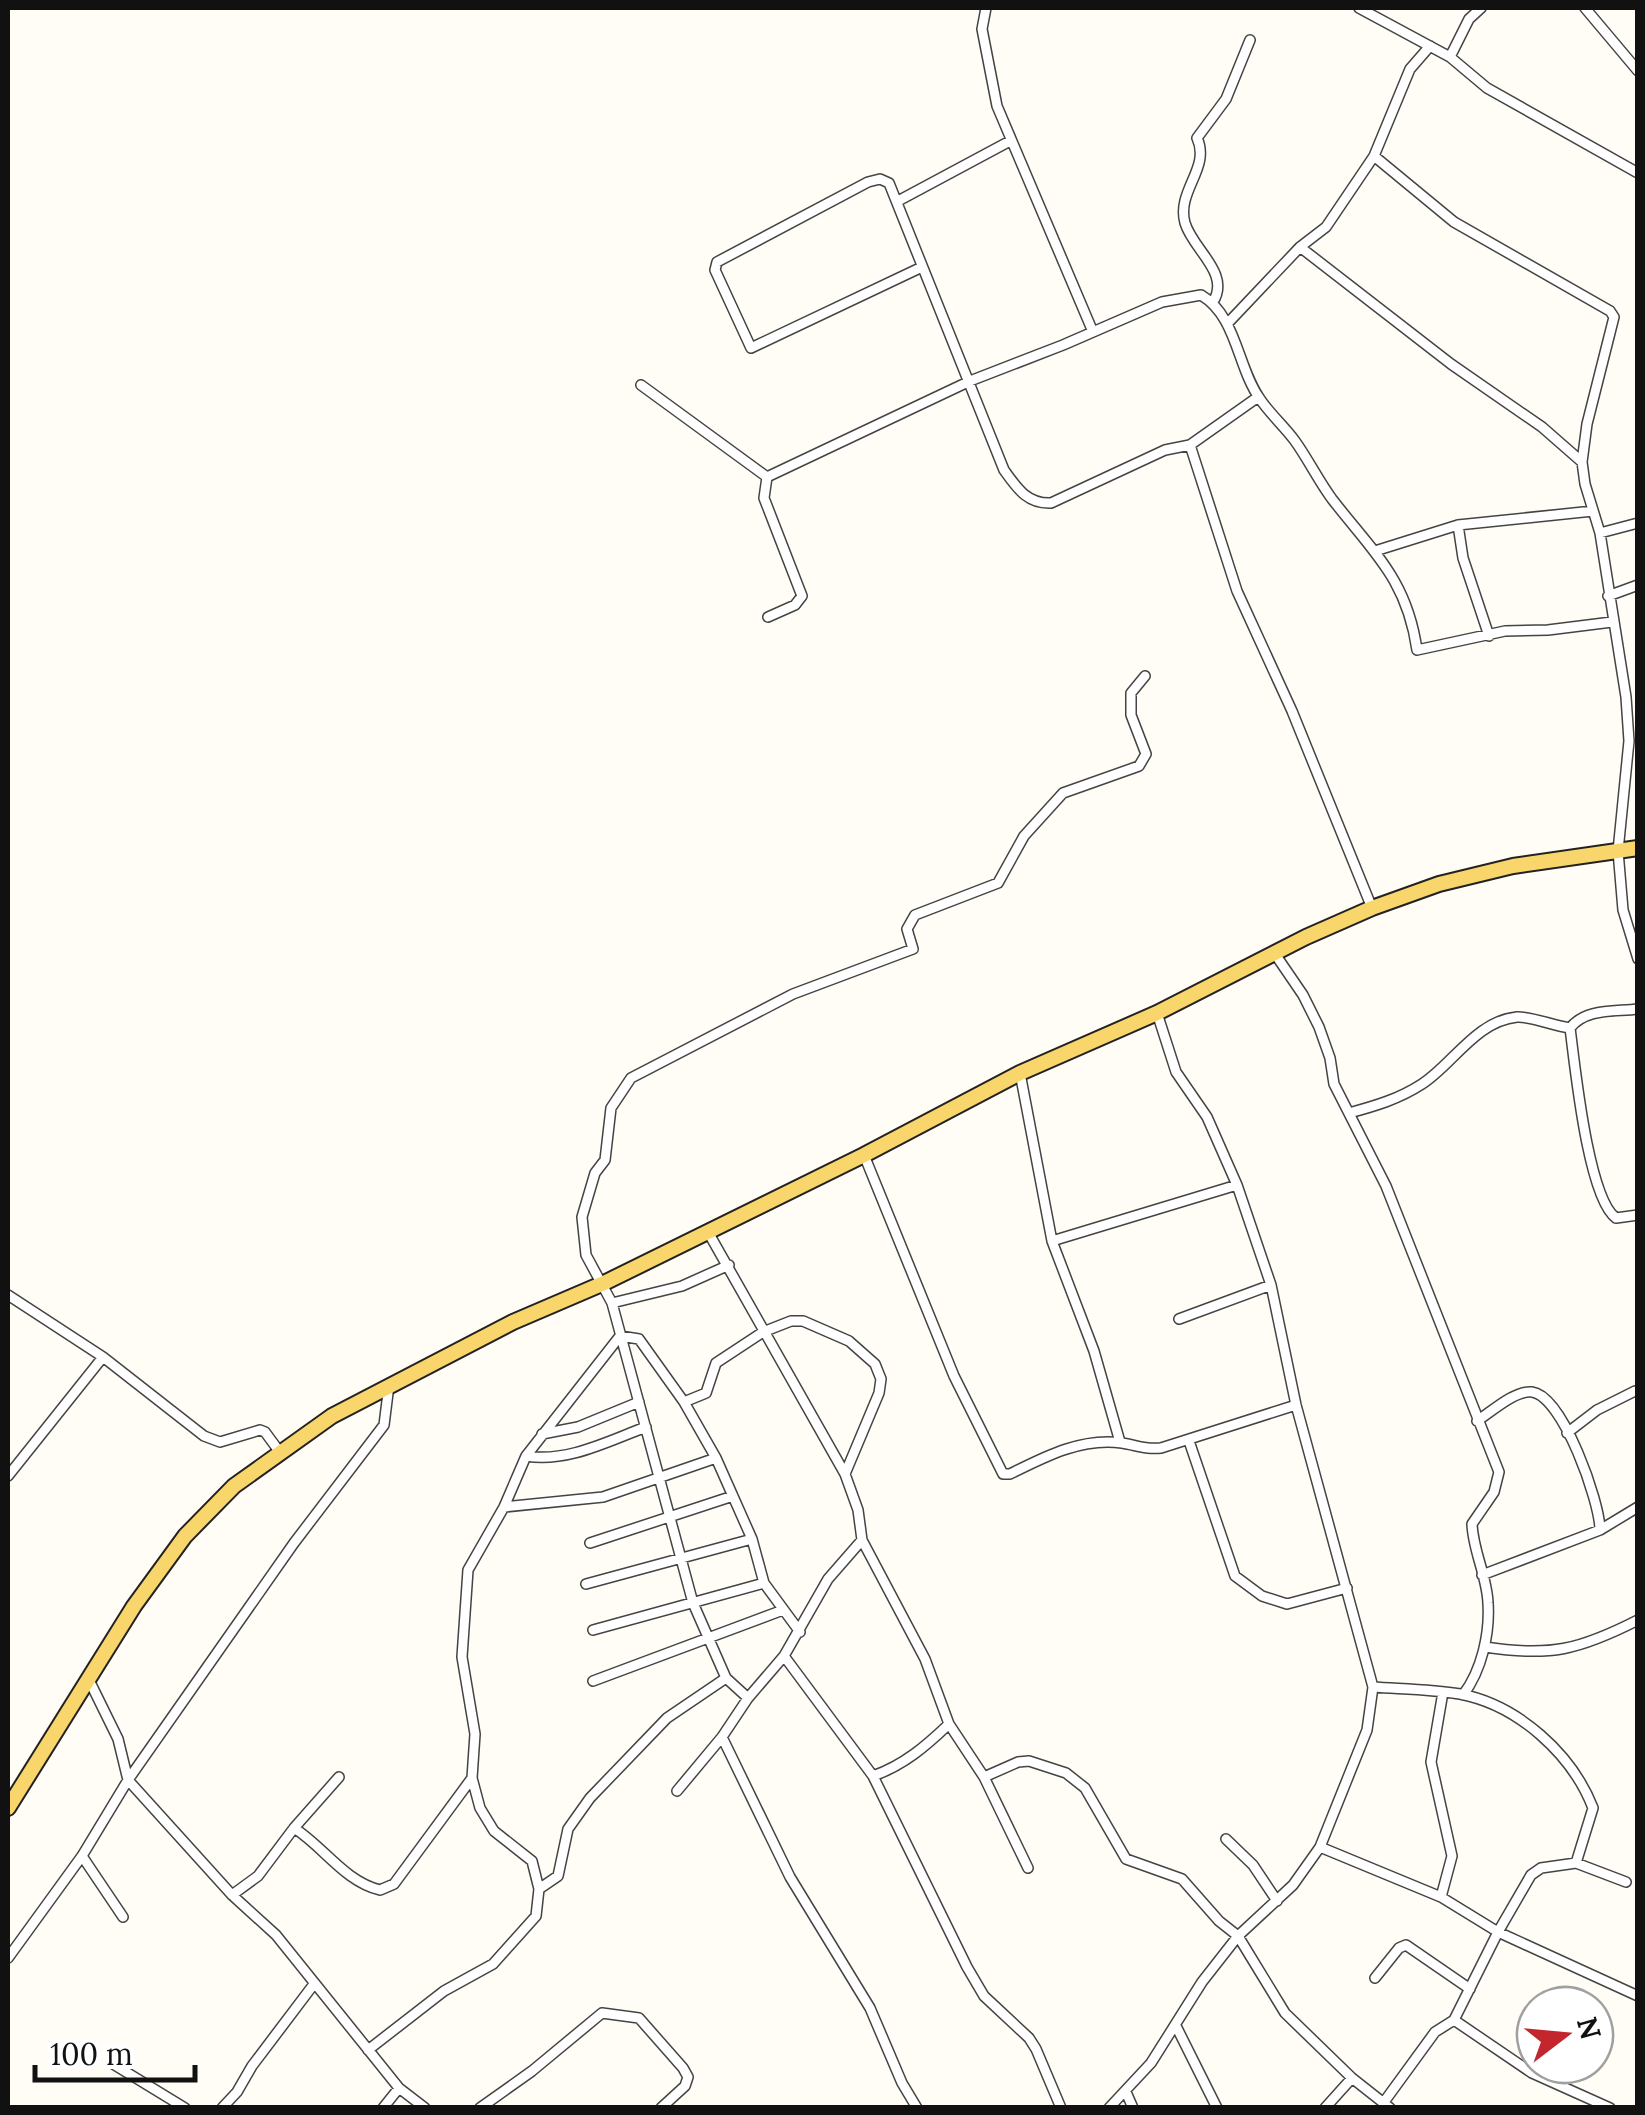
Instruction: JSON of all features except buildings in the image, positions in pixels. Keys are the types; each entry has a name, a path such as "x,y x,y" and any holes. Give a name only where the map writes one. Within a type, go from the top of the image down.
{"main road":[{"path":"8,1808 134,1606 185,1536 234,1486 332,1416 513,1322 604,1283 1020,1074 1157,1013 1372,908 1439,884 1512,866 1638,848"}],"street":[{"path":"986,8 982,29 997,106 1093,332"},
{"path":"1358,8 1450,57 1487,88 1638,172"},
{"path":"1450,57 1470,19 1481,8"},
{"path":"1585,8 1638,71"},
{"path":"1213,302 1219,292 1218,281 1186,228 1182,206 1200,162 1197,138 1226,99 1250,40"},
{"path":"1228,324 1300,247 1326,226 1374,156 1410,68 1430,46"},
{"path":"898,200 1010,142"},
{"path":"1374,156 1454,222 1610,311 1614,317 1587,424 1582,462 1600,534 1626,697 1629,741 1618,851 1622,910 1638,959"},
{"path":"922,267 751,348 717,278 717,262 868,182 880,179 889,184 1004,470 1031,500 1051,503 1134,463 1190,445 1258,397"},
{"path":"1300,247 1582,462"},
{"path":"767,477 970,380 1162,302 1201,294 1213,302 1228,324 1258,397 1294,439 1331,497 1375,551 1407,603 1417,650 1505,632 1612,622"},
{"path":"641,384 767,477"},
{"path":"1190,445 1237,591 1292,711 1372,908"},
{"path":"767,477 764,498 802,596 794,606 768,617"},
{"path":"1375,551 1458,525 1593,511"},
{"path":"1600,534 1638,522"},
{"path":"1458,525 1463,558 1489,636"},
{"path":"1608,596 1638,585"},
{"path":"748,1698 726,1678 693,1603 612,1303 586,1255 582,1216 595,1172 605,1160 611,1108 631,1078 793,994 913,949 907,930 916,916 998,883 1024,836 1063,793 1139,766 1144,760 1146,754 1131,715 1130,693 1144,676"},
{"path":"1626,697 1638,692"},
{"path":"1276,954 1319,1027 1334,1084 1386,1186 1499,1472 1494,1492 1472,1524 1488,1602 1485,1647 1463,1694"},
{"path":"1638,1010 1595,1012 1578,1018 1570,1028 1589,1153 1606,1212 1616,1218 1638,1215"},
{"path":"1109,2108 1126,2092 1176,2026 1202,1982 1238,1936 1277,1901 1320,1847 1368,1730 1373,1688 1296,1406 1271,1285 1237,1185 1207,1117 1176,1072 1157,1013"},
{"path":"1349,1113 1392,1101 1424,1083 1476,1034 1503,1020 1519,1017 1570,1028"},
{"path":"1020,1074 1052,1241 1094,1351 1120,1442"},
{"path":"864,1155 954,1376 1003,1474 1054,1451 1120,1442 1146,1450 1188,1441 1296,1406"},
{"path":"1052,1241 1237,1185"},
{"path":"708,1232 846,1474 858,1510 862,1540 925,1659 950,1724 984,1777 1028,1868"},
{"path":"612,1303 682,1286 728,1265"},
{"path":"1179,1319 1271,1285"},
{"path":"8,1296 103,1357 213,1441 260,1430 279,1451"},
{"path":"684,1402 706,1393 716,1363 729,1358 762,1332 803,1322 849,1341 876,1364 881,1379 846,1474"},
{"path":"620,1336 640,1339 684,1402 733,1496 752,1539 764,1583 800,1632"},
{"path":"368,2050 444,1991 470,1979 504,1955 536,1916 539,1889 532,1861 494,1831 480,1808 472,1778 475,1734 462,1657 468,1570 504,1507 526,1456 620,1336"},
{"path":"8,1476 103,1357"},
{"path":"8,1958 82,1856 128,1780 294,1542 384,1424 389,1385"},
{"path":"1568,1433 1597,1410 1635,1391"},
{"path":"1477,1421 1523,1392 1541,1394 1568,1433 1600,1514 1600,1530"},
{"path":"541,1434 578,1426 639,1402"},
{"path":"526,1456 540,1459 575,1454 646,1428"},
{"path":"1188,1441 1234,1576 1262,1596 1287,1604 1347,1588"},
{"path":"504,1507 604,1497 716,1458"},
{"path":"590,1543 733,1496"},
{"path":"1482,1575 1600,1530 1638,1507"},
{"path":"586,1584 752,1539"},
{"path":"677,1791 784,1656 828,1579 862,1540"},
{"path":"593,1630 764,1583"},
{"path":"593,1681 783,1610"},
{"path":"1485,1647 1527,1653 1564,1650 1638,1620"},
{"path":"784,1656 874,1776 967,1967 984,1996 1036,2049 1061,2108"},
{"path":"88,1678 118,1739 128,1780 232,1895 276,1935 399,2088 425,2108"},
{"path":"539,1889 558,1876 568,1830 590,1798 667,1718 726,1678"},
{"path":"1373,1688 1463,1694 1501,1708 1555,1749 1578,1776 1592,1808 1576,1862"},
{"path":"1440,1898 1452,1856 1431,1762 1443,1692"},
{"path":"874,1776 894,1769 950,1724"},
{"path":"722,1736 790,1877 870,2008 917,2108"},
{"path":"984,1777 1029,1761 1066,1773 1085,1788 1126,1859 1182,1879 1219,1921 1238,1936 1284,2013 1352,2078 1387,2105 1434,2032 1454,2020 1531,1875 1541,1868 1576,1862 1626,1882"},
{"path":"232,1895 258,1876 340,1776"},
{"path":"294,1828 318,1843 352,1879 380,1890 394,1884 472,1778"},
{"path":"1226,1839 1253,1865 1277,1901"},
{"path":"1320,1847 1440,1898 1498,1932 1638,1996"},
{"path":"82,1856 124,1917"},
{"path":"1375,1978 1399,1948 1406,1945 1470,1988"},
{"path":"222,2108 314,1984"},
{"path":"480,2108 602,2013 639,2018 683,2068 688,2078 685,2086 660,2108"},
{"path":"1454,2020 1532,2072 1610,2108"},
{"path":"1176,2026 1216,2108"},
{"path":"113,2064 185,2108"},
{"path":"1325,2108 1352,2078"},
{"path":"383,2108 399,2088"},
{"path":"1126,2092 1133,2108"}]}
